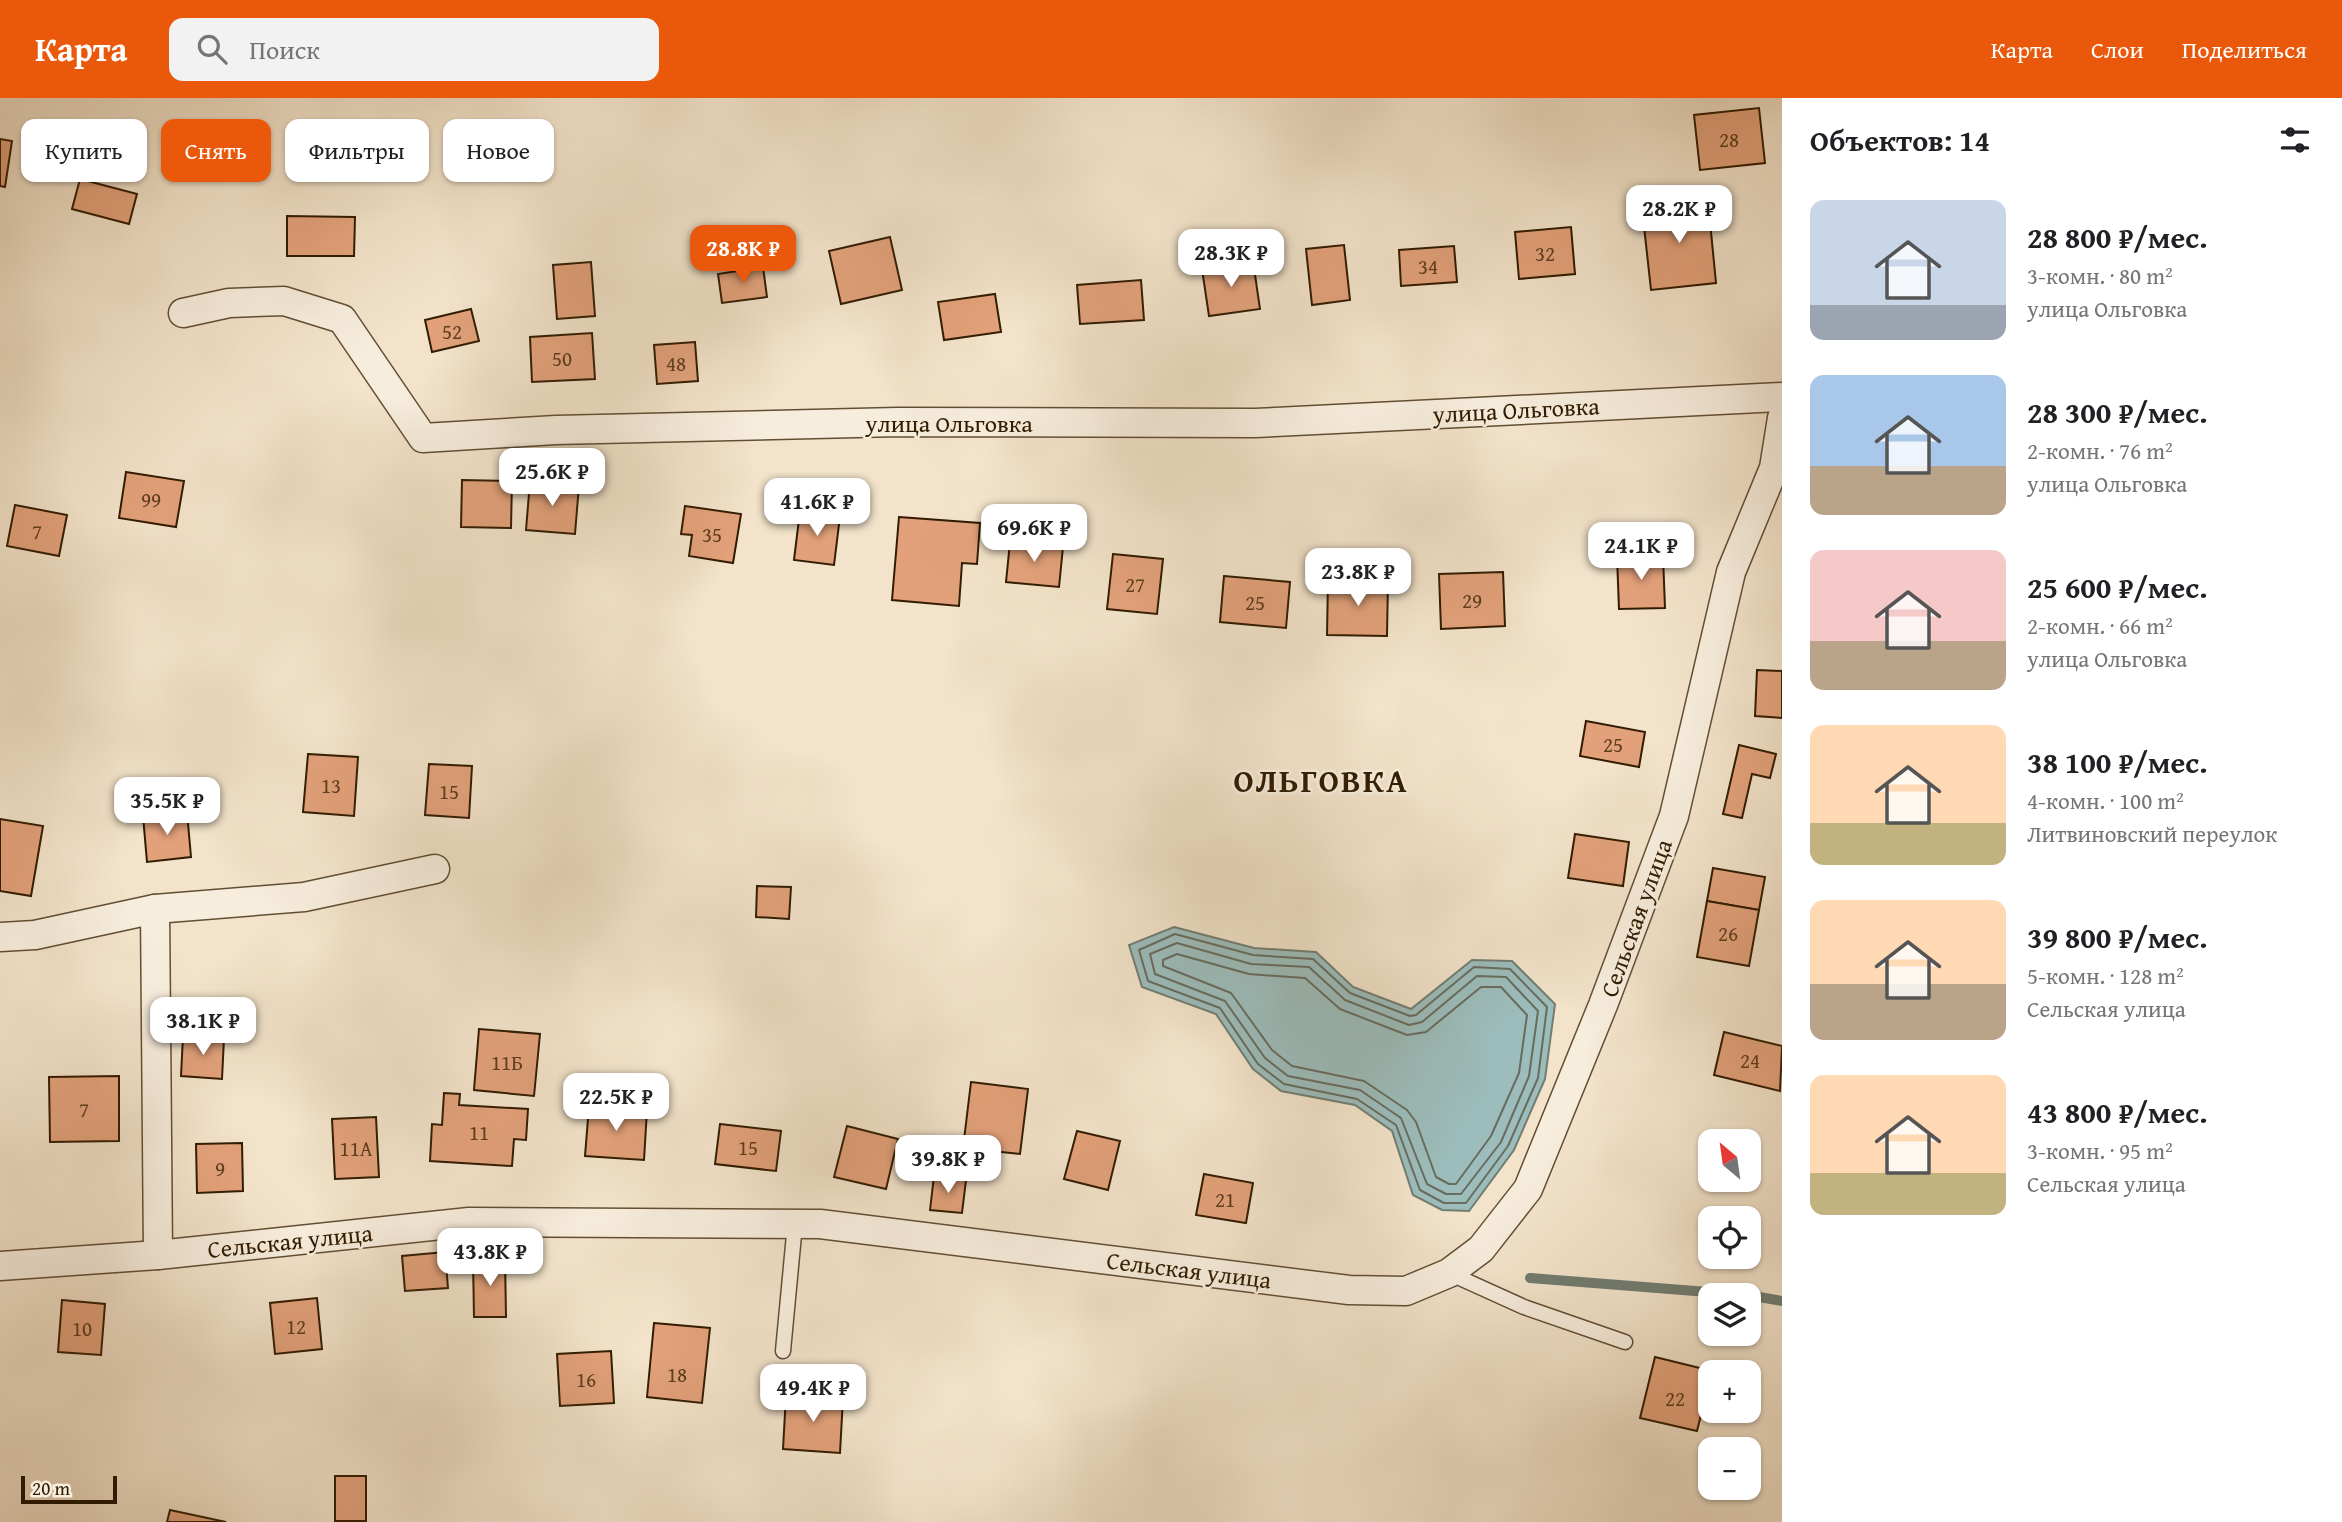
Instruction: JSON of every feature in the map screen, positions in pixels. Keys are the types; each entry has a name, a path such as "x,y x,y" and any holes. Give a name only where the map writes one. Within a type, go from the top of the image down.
{"street":[{"name":"улица Ольговка","path":"183,313 229,303 284,301 342,319 423,438 556,430 898,422 1255,423 1782,397"},
{"name":"Сельская улица","path":"0,1266 158,1255 469,1222 820,1224 1349,1290 1406,1291 1449,1273 1481,1249 1528,1188 1603,1005 1674,816 1731,572 1774,468 1782,418"},
{"path":"0,937 34,935 155,909 304,897 435,869"},
{"path":"155,909 158,1255"}],"lane":[{"path":"783,1351 794,1224"},
{"path":"1449,1273 1524,1307 1625,1342"}],"water":[{"path":"1174,927 1254,948 1316,952 1353,987 1411,1009 1472,960 1512,961 1555,1004 1545,1079 1514,1150 1469,1211 1442,1210 1413,1195 1392,1131 1355,1105 1281,1091 1253,1069 1216,1014 1142,987 1129,945"}],"building":[{"path":"1759,108 1765,163 1700,170 1694,115"},
{"path":"0,139 12,141 5,187 0,186"},
{"path":"79,182 91,182 137,194 129,224 72,209"},
{"path":"1708,201 1716,283 1651,290 1642,208"},
{"path":"287,216 355,217 354,256 287,256"},
{"path":"1571,227 1575,274 1519,279 1515,232"},
{"path":"890,237 902,290 841,304 829,251"},
{"path":"1344,245 1350,300 1312,305 1306,249"},
{"path":"1454,246 1457,282 1401,286 1399,250"},
{"path":"1253,261 1260,309 1209,316 1202,269"},
{"path":"591,262 595,316 557,319 553,265"},
{"path":"763,267 767,297 722,303 718,274"},
{"path":"1141,280 1144,320 1080,324 1077,285"},
{"path":"995,294 1001,332 944,340 938,302"},
{"path":"471,309 479,341 432,352 425,320"},
{"path":"592,333 595,379 532,382 530,337"},
{"path":"695,342 698,381 657,384 654,345"},
{"path":"126,472 184,481 176,527 119,518"},
{"path":"462,480 512,481 511,528 461,527"},
{"path":"530,481 579,485 575,534 526,530"},
{"path":"15,505 67,515 59,556 7,546"},
{"path":"685,506 741,514 733,563 689,556 692,535 681,534"},
{"path":"800,511 840,516 834,565 794,560"},
{"path":"899,517 980,523 977,564 962,563 959,606 892,600"},
{"path":"1010,542 1063,547 1059,587 1006,582"},
{"path":"1113,554 1163,559 1157,614 1107,609"},
{"path":"1663,556 1665,608 1619,609 1617,557"},
{"path":"1503,572 1505,626 1441,629 1439,574"},
{"path":"1224,576 1290,582 1286,628 1220,622"},
{"path":"1328,580 1388,581 1387,636 1327,635"},
{"path":"1757,670 1782,671 1782,718 1755,716"},
{"path":"1586,721 1645,732 1639,767 1580,756"},
{"path":"1739,745 1776,754 1770,778 1752,774 1742,818 1723,814"},
{"path":"308,754 358,757 354,816 303,812"},
{"path":"429,764 472,766 469,818 425,815"},
{"path":"187,812 191,857 147,862 143,816"},
{"path":"0,819 43,826 31,896 0,891"},
{"path":"1575,834 1629,842 1623,886 1568,878"},
{"path":"1713,868 1765,877 1759,910 1707,901"},
{"path":"757,886 791,887 789,919 756,917"},
{"path":"1707,901 1759,910 1749,966 1697,957"},
{"path":"479,1029 540,1034 534,1096 474,1090"},
{"path":"1724,1032 1782,1046 1780,1091 1714,1075"},
{"path":"183,1036 224,1038 222,1079 181,1076"},
{"path":"119,1076 119,1141 50,1142 49,1077"},
{"path":"971,1082 1028,1089 1020,1154 963,1148"},
{"path":"444,1093 460,1094 459,1105 528,1109 526,1140 514,1139 512,1166 430,1161 432,1124 442,1125"},
{"path":"589,1106 647,1110 644,1160 585,1156"},
{"path":"376,1117 379,1177 335,1179 332,1119"},
{"path":"720,1124 781,1131 776,1171 715,1164"},
{"path":"847,1126 898,1139 886,1189 834,1177"},
{"path":"1077,1131 1120,1141 1108,1190 1064,1179"},
{"path":"242,1143 243,1191 197,1193 196,1144"},
{"path":"1204,1174 1253,1183 1246,1223 1196,1215"},
{"path":"934,1176 966,1180 962,1213 930,1210"},
{"path":"445,1252 448,1288 405,1291 402,1256"},
{"path":"505,1259 506,1317 474,1317 473,1260"},
{"path":"317,1298 322,1349 275,1354 270,1303"},
{"path":"62,1300 105,1304 101,1355 58,1352"},
{"path":"654,1323 710,1328 702,1403 647,1397"},
{"path":"611,1351 614,1403 560,1406 557,1354"},
{"path":"1655,1357 1698,1368 1697,1431 1640,1418"},
{"path":"786,1395 843,1398 840,1453 783,1449"},
{"path":"335,1476 366,1476 366,1521 335,1521"},
{"path":"170,1510 226,1522 167,1522"}],"waterway":[{"path":"1530,1278 1698,1291"},
{"path":"1761,1297 1782,1301"}],"district":[{"name":"ОЛЬГОВКА","path":"1321,780"}]}
